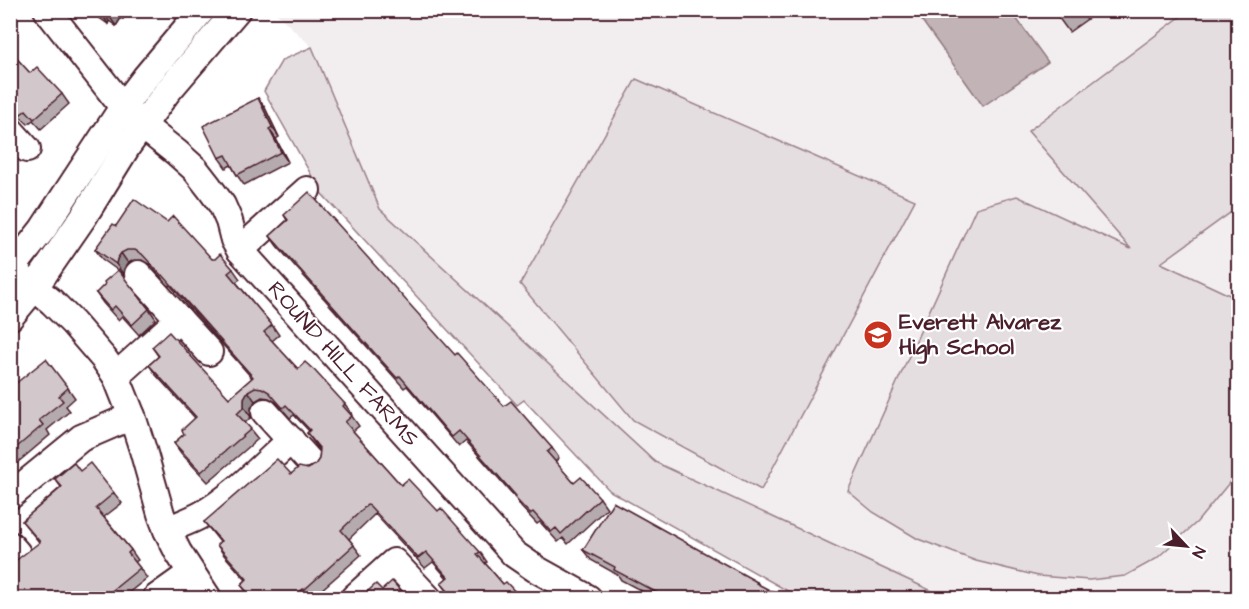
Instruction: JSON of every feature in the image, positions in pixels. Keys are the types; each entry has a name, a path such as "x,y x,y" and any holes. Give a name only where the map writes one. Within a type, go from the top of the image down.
{"street":[{"name":"ROUND HILL FARMS","path":"47,10 123,107 195,169 209,186 229,220 234,240 240,250 514,554 588,598"},
{"path":"202,10 123,107 43,229 11,269 35,287 73,324 116,376 143,450 160,514 191,573 208,598"},
{"path":"10,317 35,287 84,216 128,146 167,92 237,10"},
{"path":"240,250 307,190"},
{"path":"138,274 209,351"},
{"path":"116,376 180,319"},
{"path":"265,412 312,464"},
{"path":"10,496 81,438 132,416"},
{"path":"167,530 201,516 291,440"},
{"path":"354,598 394,562 428,598"},
{"path":"156,598 191,573"}],"shaded area":[{"name":"Everett Alvarez High School","path":"276,10 1238,11 1238,598 947,598 655,462 380,209 312,47 275,12"},
{"path":"915,11 1011,11 1048,62 983,106"},
{"path":"1188,11 1238,11 1238,207 1161,263 1238,299 1238,472 1197,522 1156,559 1125,576 1089,580 1038,576 976,561 918,539 873,512 848,491 976,208 1017,196 1131,249 1028,131"},
{"path":"312,47 380,209 655,462 947,598 800,598 610,491 524,400 517,405 322,194 264,91 282,60"},
{"path":"636,79 915,200 761,490 633,420 520,284"}],"building":[{"path":"1053,10 1070,10 1059,18"},
{"path":"10,51 30,73 37,67 62,94 34,119 26,110 21,114 10,104"},
{"path":"258,98 272,127 269,129 281,152 237,175 226,155 219,158 203,126"},
{"path":"309,192 455,355 457,353 504,406 511,401 552,448 547,452 574,483 581,477 600,498 561,534 556,528 551,532 533,512 530,514 459,431 452,437 400,376 397,378 270,236 288,220 284,215"},
{"path":"134,199 167,222 173,216 212,259 220,254 233,269 228,273 272,325 264,332 298,369 305,362 315,371 345,404 343,406 352,416 345,422 401,485 408,479 438,511 441,508 480,552 477,554 503,584 506,582 521,598 454,598 441,583 448,577 426,552 418,558 368,504 341,530 354,545 304,590 292,598 253,598 241,585 247,579 217,545 221,541 204,522 277,459 291,474 299,467 308,469 315,465 319,459 320,449 307,433 310,430 286,405 283,408 269,392 255,387 248,391 244,398 244,407 237,414 251,429 201,472 174,443 184,434 182,430 196,417 149,365 159,356 152,347 169,332 229,398 253,377 142,254 135,250 127,250 121,253 116,264 95,249 113,224 116,226"},
{"path":"118,270 149,309 132,325 115,306 111,310 96,293 105,284 104,282"},
{"path":"46,359 68,388 59,396 63,401 39,420 43,425 10,453 10,388"},
{"path":"74,463 80,471 90,463 114,493 96,508 131,550 128,553 140,568 103,598 95,598 93,595 89,598 80,598 74,591 65,598 10,598 10,565 40,542 22,521 62,487 55,479"},
{"path":"613,502 784,598 667,598 614,570 615,567 583,550"},
{"path":"392,581 407,598 360,598 376,584 382,590"}],"place":[{"name":"Everett Alvarez High School","path":"878,335"}]}
